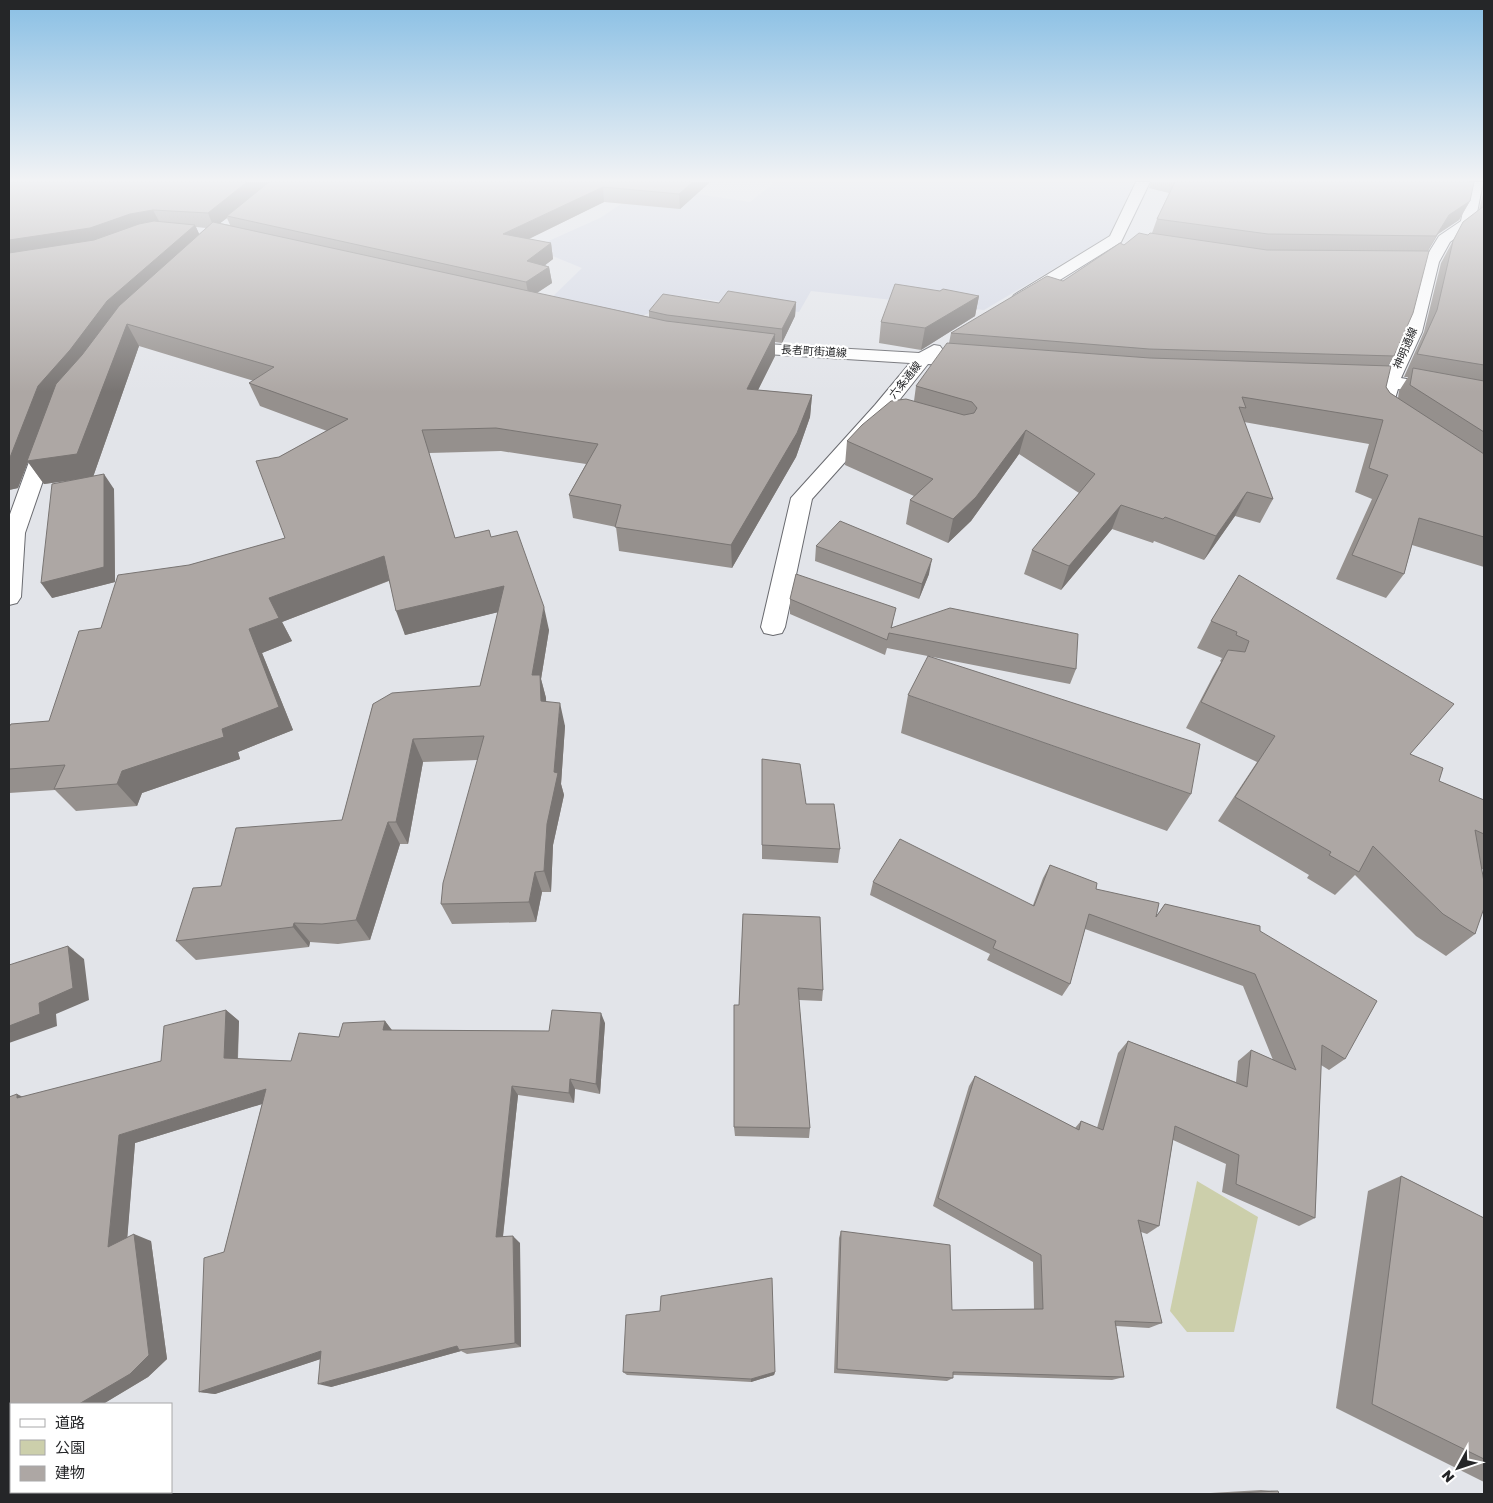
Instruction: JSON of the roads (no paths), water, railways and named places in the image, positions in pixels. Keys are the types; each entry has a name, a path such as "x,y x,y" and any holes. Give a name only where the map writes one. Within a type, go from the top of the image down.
{"street":[{"path":"1007,306 1095,252"},
{"name":"神明通線","path":"1391,416 1384,411 1390,382 1413,332 1431,262 1437,252"},
{"path":"1412,262 1431,262"},
{"name":"六条通線","path":"773,627 802,498 891,411 924,357 949,342"},
{"name":"長者町街道線","path":"727,344 766,349 993,362"},
{"path":"1331,380 1390,382 1484,399"},
{"path":"9,597 14,533 53,423"}]}
